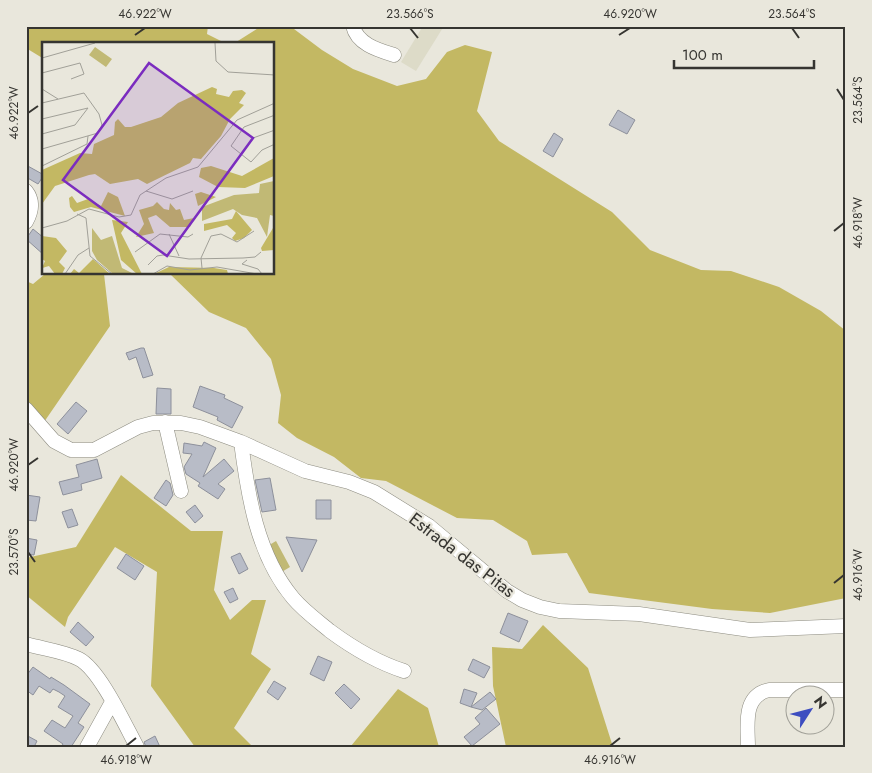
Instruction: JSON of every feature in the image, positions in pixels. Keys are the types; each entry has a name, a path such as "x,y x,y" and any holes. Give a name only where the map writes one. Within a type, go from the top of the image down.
{"street":[{"path":"353,26 360,39 369,46 394,55"},
{"path":"26,191 31,198 32,208 26,222"},
{"name":"Estrada das Pitas","path":"26,409 54,441 71,450 84,452 94,450 138,427 166,422 200,427 306,471 349,482 374,492 429,526 507,591 522,600 540,607 559,611 639,614 750,630 846,626"},
{"path":"166,422 181,491"},
{"path":"240,442 247,489 260,538 271,563 290,594 308,613 344,642 366,655 404,671"},
{"path":"26,644 79,659 89,667 112,702 137,747"},
{"path":"748,747 749,709 752,701 758,694 769,690 846,690"},
{"path":"87,747 112,702"}],"shaded area":[{"path":"26,26 208,26 207,34 223,42 42,42 42,58 26,48"},
{"path":"290,26 322,50 353,69 397,86 426,79 447,52 465,45 492,52 477,111 499,141 612,212 650,250 701,270 731,271 779,287 821,311 846,331 846,598 770,613 712,609 589,593 567,553 532,555 527,541 493,520 457,518 386,481 361,478 334,457 297,438 278,423 281,395 271,359 246,328 209,312 171,275 275,275 275,42 236,42 260,27"},
{"path":"423,26 444,26 416,71 401,62"},
{"path":"44,275 104,275 110,326 42,425 26,401 26,281 33,284"},
{"path":"121,475 191,531 223,531 214,590 230,620 252,600 266,600 251,654 271,669 234,728 253,747 195,747 151,686 157,572 115,547 68,617 65,627 26,595 26,558 76,547"},
{"path":"276,541 290,567 280,573 266,547"},
{"path":"543,625 588,668 613,747 506,747 493,686 492,647 522,649"},
{"path":"398,689 428,708 439,747 351,746"}],"building":[{"path":"618,110 635,120 627,134 609,125"},
{"path":"554,133 563,139 553,157 543,151"},
{"path":"26,165 42,174 42,178 38,184 26,177"},
{"path":"33,229 42,236 42,253 26,239"},
{"path":"144,348 153,375 143,378 136,357 129,360 126,353"},
{"path":"200,386 225,395 224,398 243,407 232,428 217,420 218,417 193,407"},
{"path":"157,388 171,389 171,414 156,414"},
{"path":"76,402 87,411 68,434 57,424"},
{"path":"204,442 216,448 203,477 224,459 234,471 218,484 225,489 218,499 198,486 200,483 186,474 184,467 192,454 183,453 184,443 202,446"},
{"path":"97,459 102,478 81,484 82,490 63,495 59,482 79,477 76,465"},
{"path":"270,478 276,510 262,512 255,480"},
{"path":"166,480 170,483 173,495 166,506 154,498"},
{"path":"26,495 40,497 36,521 26,520"},
{"path":"316,500 331,500 331,519 316,519"},
{"path":"195,505 203,516 195,523 186,512"},
{"path":"72,509 78,525 68,528 62,512"},
{"path":"286,537 317,540 302,572"},
{"path":"26,538 37,540 34,555 26,554"},
{"path":"240,553 248,569 239,574 231,557"},
{"path":"126,554 144,566 135,580 117,568"},
{"path":"233,588 238,599 230,603 224,592"},
{"path":"508,613 528,621 519,642 500,633"},
{"path":"78,622 94,637 86,646 70,632"},
{"path":"318,656 332,662 324,681 310,674"},
{"path":"473,659 490,667 484,678 468,670"},
{"path":"33,667 50,679 51,677 64,685 90,704 78,723 84,727 71,747 61,747 63,744 44,731 52,720 65,728 73,716 58,707 65,696 59,692 53,689 50,693 39,686 33,695 26,690 26,676"},
{"path":"274,681 286,688 278,700 267,692"},
{"path":"344,684 360,699 351,709 335,693"},
{"path":"464,689 477,693 471,707 460,703"},
{"path":"490,692 496,699 482,710 471,707"},
{"path":"486,708 500,724 472,746 464,737 480,724 475,718"},
{"path":"26,735 37,741 34,747 26,747"},
{"path":"155,736 160,747 146,747 144,742"}]}
